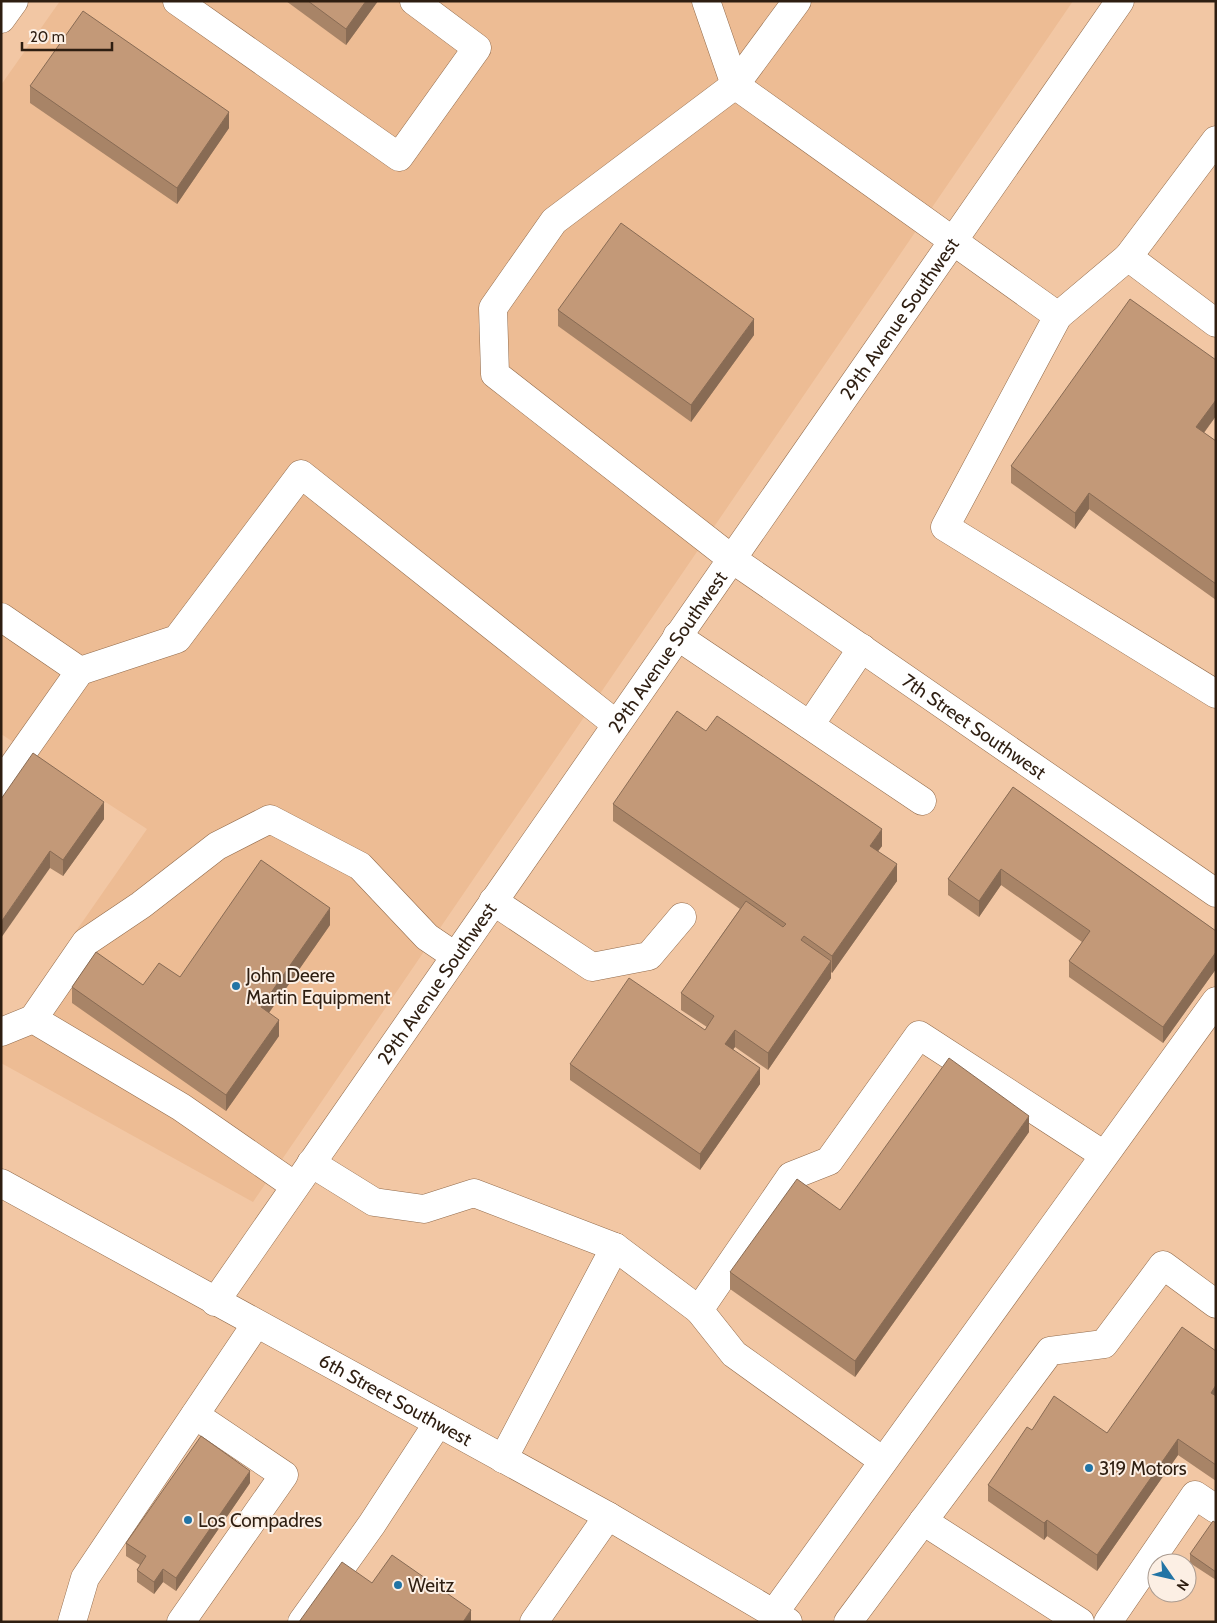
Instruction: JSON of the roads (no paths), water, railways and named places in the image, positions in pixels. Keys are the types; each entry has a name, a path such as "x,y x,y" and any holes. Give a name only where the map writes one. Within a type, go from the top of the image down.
{"street":[{"path":"1,19 14,1"},
{"path":"178,1 399,157 477,48 414,1"},
{"path":"706,1 736,85 952,242 1058,316"},
{"path":"736,85 797,1"},
{"name":"29th Avenue Southwest","path":"215,1302 1120,1"},
{"name":"7th Street Southwest","path":"736,85 554,221 493,308 495,374 732,559 1216,893"},
{"path":"1216,140 1128,257 1058,316 945,527 1216,694"},
{"path":"1128,257 1216,323"},
{"path":"1,783 80,671 177,639 301,474 616,724"},
{"path":"1,617 80,671"},
{"path":"678,636 922,801"},
{"path":"810,725 862,648"},
{"path":"295,1186 181,1107 13,1023 86,942 141,905 217,846 270,819 360,866 427,936 455,956"},
{"path":"493,901 592,967 649,956 682,917"},
{"path":"781,1618 884,1461 1216,1001"},
{"path":"699,1310 791,1176 829,1161 919,1035 1104,1155"},
{"path":"311,1163 374,1202 424,1209 474,1193 614,1247 699,1310 734,1354 884,1461"},
{"name":"6th Street Southwest","path":"1,1183 608,1516 781,1618"},
{"path":"503,1459 614,1247"},
{"path":"848,1622 1050,1351 1104,1344 1163,1265 1216,1304"},
{"path":"72,1622 85,1578 256,1324"},
{"path":"181,1622 284,1475 195,1415"},
{"path":"302,1622 372,1524 438,1424"},
{"path":"1108,1622 1195,1495 1216,1509"},
{"path":"534,1622 608,1516"},
{"path":"923,1521 1080,1622"}],"place":[{"name":"John Deere Martin Equipment","path":"236,986"},
{"name":"319 Motors","path":"1089,1468"},
{"name":"Los Compadres","path":"188,1520"},
{"name":"Weitz","path":"398,1585"}]}
